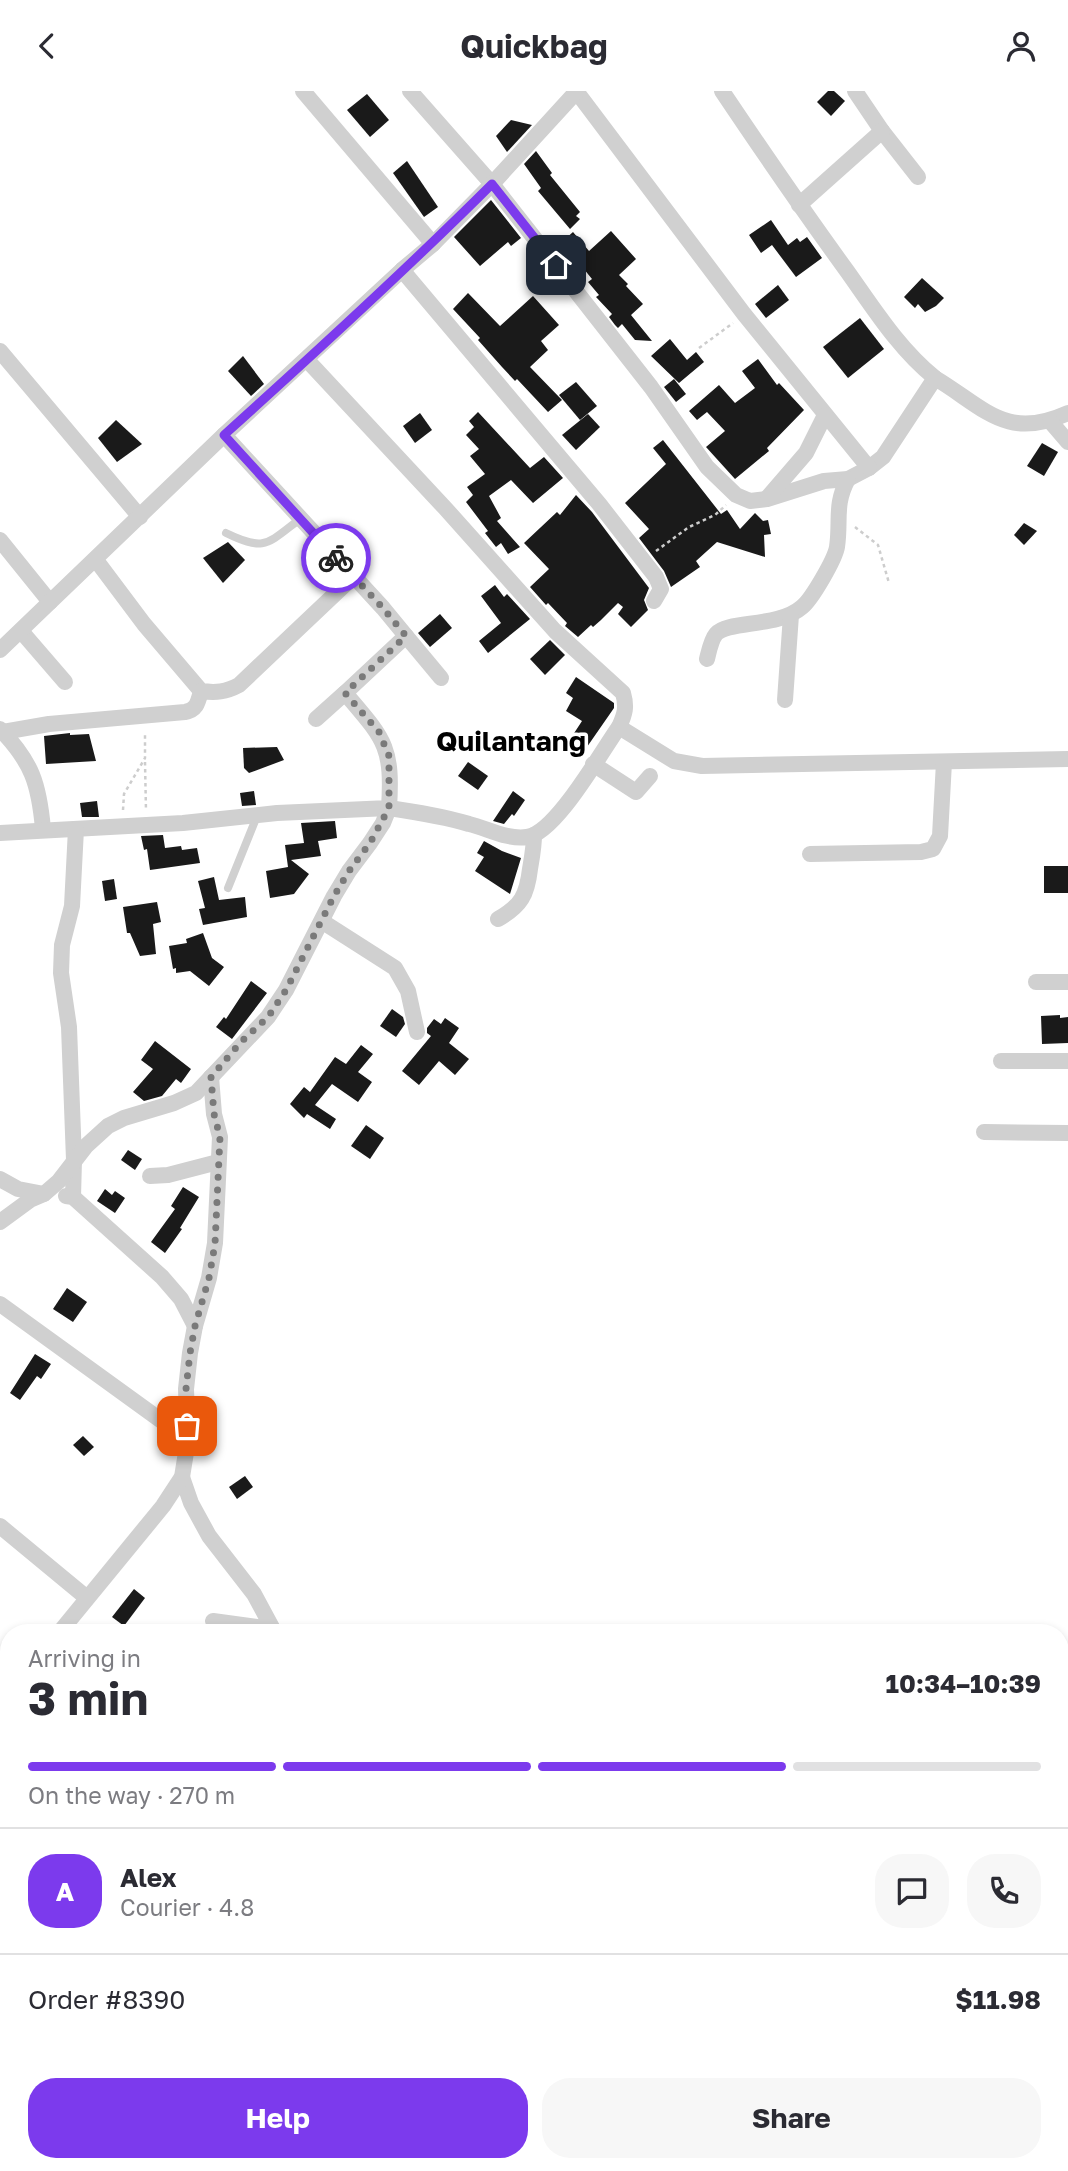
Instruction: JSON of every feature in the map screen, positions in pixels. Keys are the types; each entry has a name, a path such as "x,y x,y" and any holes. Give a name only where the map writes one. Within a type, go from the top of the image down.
{"street":[{"path":"303,91 433,244"},
{"path":"410,91 492,184 652,387 707,467 736,495 750,501 767,499 824,481 848,479 869,468 883,457 935,378"},
{"path":"0,650 224,435 433,244 577,91 744,314 869,468"},
{"path":"722,91 799,205 888,329 915,361 935,378 1010,423 1050,421 1068,413"},
{"path":"855,91 918,177"},
{"path":"799,205 882,131"},
{"path":"402,270 600,505 644,562 660,585 660,593 654,601"},
{"path":"0,351 139,517"},
{"path":"0,833 277,813 389,808 470,824 512,837 528,838 556,818 619,727 626,706 623,694 555,631 445,507 307,359"},
{"path":"767,499 813,443 825,415"},
{"path":"1050,421 1068,442"},
{"path":"224,435 441,678"},
{"path":"707,659 715,635 723,628 767,622 791,615 803,607 835,558 840,493 848,479"},
{"path":"0,540 50,602"},
{"path":"96,560 144,624 201,691 228,691 239,685 353,577"},
{"path":"785,700 791,615"},
{"path":"21,631 65,682"},
{"path":"316,719 406,636"},
{"path":"43,829 37,785 28,764 2,730 48,723 192,711 201,691"},
{"path":"0,1222 30,1200 44,1194 68,1172 74,1160 108,1126 196,1093 241,1042 268,1017 286,990 334,896 370,843 389,808 389,756 379,732 345,693"},
{"path":"619,727 674,761 702,767 1068,759"},
{"path":"810,854 920,852 933,849 940,836 944,762"},
{"path":"593,764 636,792 650,776"},
{"path":"73,1197 69,1027 61,973 62,945 72,906 76,829"},
{"path":"498,919 515,909 528,887 534,835"},
{"path":"323,922 394,968 408,991 417,1032"},
{"path":"1036,982 1068,982"},
{"path":"1001,1061 1068,1061"},
{"path":"66,1624 163,1506 182,1476 188,1440 186,1389 195,1326 209,1278 215,1244 220,1137 214,1114 211,1077"},
{"path":"984,1132 1068,1133"},
{"path":"150,1176 168,1175 218,1162"},
{"path":"0,1179 18,1189 73,1197 162,1277 181,1299 195,1326"},
{"path":"0,1304 188,1440"},
{"path":"182,1476 191,1503 209,1536 254,1594 270,1624"},
{"path":"0,1526 87,1598"},
{"path":"212,1621 231,1624"}],"lane":[{"path":"226,533 245,542 262,544 272,540 300,519"},
{"path":"228,888 258,816"}],"path":[{"path":"699,348 744,314"},
{"path":"644,562 689,527 715,515 736,495"},
{"path":"838,516 878,545 889,583"},
{"path":"146,714 146,824"},
{"path":"125,826 124,795 145,758"}],"building":[{"path":"828,91 834,91 845,101 831,116 817,102"},
{"path":"367,94 389,120 370,137 347,110"},
{"path":"511,120 532,125 507,152 496,136"},
{"path":"536,151 552,173 550,175 580,212 576,216 580,219 570,229 538,191 541,188 524,164"},
{"path":"407,161 438,207 424,217 393,173"},
{"path":"491,200 521,238 511,246 508,242 480,266 454,237"},
{"path":"771,220 788,245 797,238 800,242 807,237 822,258 796,277 772,245 761,253 749,235"},
{"path":"611,231 636,259 619,275 643,304 631,315 652,341 635,340 622,324 618,328 615,325 609,317 612,314 596,297 599,295 588,282 592,279 562,242 573,232 589,251"},
{"path":"922,278 944,298 925,312 918,304 915,308 904,297"},
{"path":"778,285 789,300 766,318 755,304"},
{"path":"468,293 500,326 533,296 559,325 541,341 548,350 530,367 562,400 548,412 502,367 453,309"},
{"path":"860,318 884,349 848,378 823,347"},
{"path":"670,339 687,360 696,352 704,362 679,383 651,356"},
{"path":"243,356 264,384 251,396 228,371"},
{"path":"758,359 777,385 779,383 804,410 767,448 769,451 735,479 706,447 725,431 707,412 697,420 689,411 719,385 735,403 755,388 742,371"},
{"path":"674,379 686,394 676,402 664,387"},
{"path":"576,382 597,406 580,420 559,395"},
{"path":"478,412 530,468 544,457 563,478 533,503 511,480 489,496 501,518 497,521 520,547 508,554 501,543 496,547 485,533 488,531 466,502 473,495 467,487 485,474 470,456 479,449 466,435 474,427 469,421"},
{"path":"420,413 432,430 415,443 403,426"},
{"path":"588,414 600,427 576,450 562,435"},
{"path":"116,420 142,444 117,462 98,438"},
{"path":"663,440 721,514 727,510 740,529 755,513 763,521 768,520 771,534 764,535 765,557 717,542 696,561 700,567 671,587 664,571 639,538 649,529 625,503 666,464 653,448"},
{"path":"1042,443 1058,452 1044,476 1027,466"},
{"path":"576,495 649,588 644,600 648,610 631,627 618,614 623,607 618,603 578,637 530,587 549,569 524,543 557,512 560,515"},
{"path":"1024,523 1037,531 1024,545 1014,535"},
{"path":"228,542 245,560 223,583 203,558"},
{"path":"495,585 504,597 507,594 530,619 488,653 479,641 501,623 481,596"},
{"path":"440,614 452,628 430,647 418,633"},
{"path":"550,640 565,655 545,675 530,659"},
{"path":"576,677 614,703 614,708 580,757 565,747 582,721 566,711 573,698 566,693"},
{"path":"89,734 96,761 46,764 44,736"},
{"path":"277,747 284,760 249,773 244,768 243,748"},
{"path":"468,762 488,776 478,790 458,776"},
{"path":"254,791 256,805 242,806 240,793"},
{"path":"513,791 525,800 514,816 512,814 504,824 493,821"},
{"path":"97,801 99,817 82,817 80,803"},
{"path":"335,821 337,838 318,841 321,856 291,860 309,874 294,894 270,898 266,871 288,867 285,845 304,843 301,823"},
{"path":"163,835 165,848 197,848 200,863 150,870 147,849 144,850 141,836"},
{"path":"484,841 521,858 510,894 475,871 484,857 477,853"},
{"path":"1044,866 1068,866 1068,893 1044,893"},
{"path":"214,877 219,900 245,897 247,917 203,925 199,909 205,908 198,881"},
{"path":"114,879 117,899 105,901 102,881"},
{"path":"157,902 161,922 153,924 156,954 140,956 130,933 127,933 123,907"},
{"path":"203,933 212,958 224,967 209,986 190,971 176,973 169,946 187,943 186,939"},
{"path":"251,981 267,993 232,1039 216,1027 224,1017 226,1019"},
{"path":"392,1009 403,1017 405,1024 396,1037 380,1026"},
{"path":"1060,1015 1060,1018 1068,1017 1068,1043 1042,1044 1041,1016"},
{"path":"445,1018 459,1028 449,1043 469,1059 455,1075 439,1061 419,1085 402,1071 431,1036 427,1033 427,1028 434,1019 441,1024"},
{"path":"155,1041 191,1069 181,1083 176,1079 162,1096 144,1101 133,1092 153,1069 141,1060"},
{"path":"361,1045 373,1054 358,1072 372,1082 358,1102 332,1084 315,1105 336,1119 330,1129 307,1114 304,1118 290,1104 304,1087 310,1092 335,1057 346,1064"},
{"path":"366,1125 384,1138 370,1159 351,1146"},
{"path":"128,1150 142,1159 135,1170 121,1160"},
{"path":"183,1187 199,1197 165,1253 151,1242 175,1209 171,1206"},
{"path":"105,1189 112,1195 115,1191 125,1198 115,1213 97,1201"},
{"path":"67,1288 87,1302 73,1322 53,1309"},
{"path":"35,1354 51,1364 41,1379 37,1376 20,1400 10,1393"},
{"path":"83,1436 94,1447 84,1456 73,1445"},
{"path":"245,1476 253,1487 237,1499 229,1487"},
{"path":"134,1589 145,1598 126,1624 112,1617"}],"way so far":[{"path":"187,1426 186,1389 190,1353 215,1244 220,1137 214,1114 211,1077 241,1042 268,1017 286,990 334,896 383,823 389,808 389,756 379,732 345,693 406,636 336,558"}],"district":[{"name":"Quilantang","path":"511,740"}],"route":[{"path":"336,558 224,435 433,244 492,184 556,265"}]}
